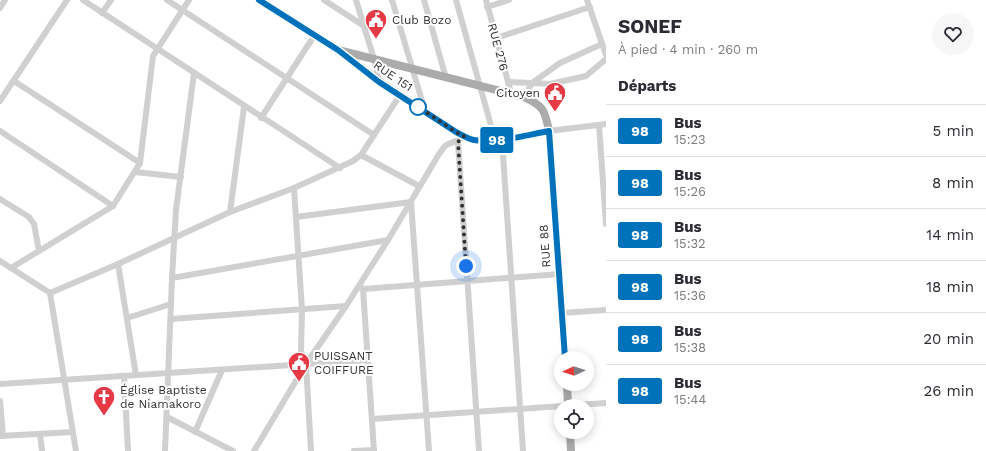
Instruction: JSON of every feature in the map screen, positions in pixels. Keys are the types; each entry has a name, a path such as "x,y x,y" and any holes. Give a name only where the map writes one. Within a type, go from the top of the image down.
{"main road":[{"path":"259,0 338,50"},
{"name":"RUE 88","path":"338,50 511,93 536,103 546,114 549,131 565,351"},
{"name":"RUE 151","path":"338,50 379,82 425,112 461,139 498,140 549,131"},
{"path":"570,439 571,451"}],"street":[{"path":"0,8 5,0"},
{"path":"0,101 67,0"},
{"path":"83,0 244,107 340,168"},
{"path":"102,13 111,0"},
{"path":"167,0 374,135"},
{"path":"11,268 113,206 140,163 153,56 189,0"},
{"path":"324,0 364,26"},
{"path":"356,0 374,59 379,82"},
{"path":"392,0 425,112"},
{"path":"424,0 446,78"},
{"path":"456,0 498,140 511,278 524,451"},
{"name":"RUE 276","path":"486,0 511,93"},
{"path":"487,7 509,0"},
{"path":"587,0 606,55"},
{"path":"496,38 590,7"},
{"path":"261,118 314,36"},
{"path":"524,97 532,83 560,62 602,44"},
{"path":"508,82 550,84 586,76 606,59"},
{"path":"165,451 176,210 194,73"},
{"path":"14,81 140,163"},
{"path":"50,293 118,264 230,212 294,188 353,161 361,155 400,95"},
{"path":"230,212 244,107"},
{"path":"549,131 606,124"},
{"path":"599,125 606,224"},
{"path":"0,131 113,206"},
{"path":"254,451 306,364 361,287 419,186 445,146 461,139 467,281 479,451"},
{"path":"361,155 419,186"},
{"path":"135,172 181,177"},
{"path":"294,188 302,310 301,351 306,364 311,451"},
{"path":"0,199 29,217 34,224 39,251"},
{"path":"296,217 411,202"},
{"path":"411,202 430,451"},
{"path":"172,278 388,240"},
{"path":"2,263 50,293 76,451"},
{"path":"118,264 136,375"},
{"path":"361,287 418,285 560,274"},
{"path":"354,451 374,450 361,287"},
{"path":"127,318 171,304"},
{"path":"170,319 346,306"},
{"path":"562,313 606,310"},
{"path":"0,384 368,360"},
{"path":"195,432 222,370"},
{"path":"124,376 128,451"},
{"path":"0,401 1,436 73,432"},
{"path":"594,404 606,403"},
{"path":"372,419 554,407"},
{"path":"167,417 233,451"},
{"path":"40,434 42,451"}],"bus line":[{"name":"98","path":"259,0 338,50 379,82 464,136 473,140 502,140 549,131 565,351"}],"place":[{"name":"Club Bozo","path":"376,40"},
{"name":"Citoyen","path":"555,112"},
{"name":"PUISSANT COIFFURE","path":"299,382"},
{"name":"Église Baptiste de Niamakoro","path":"104,416"}],"route":[{"path":"418,107 414,104 464,136 458,142 466,266"}]}
